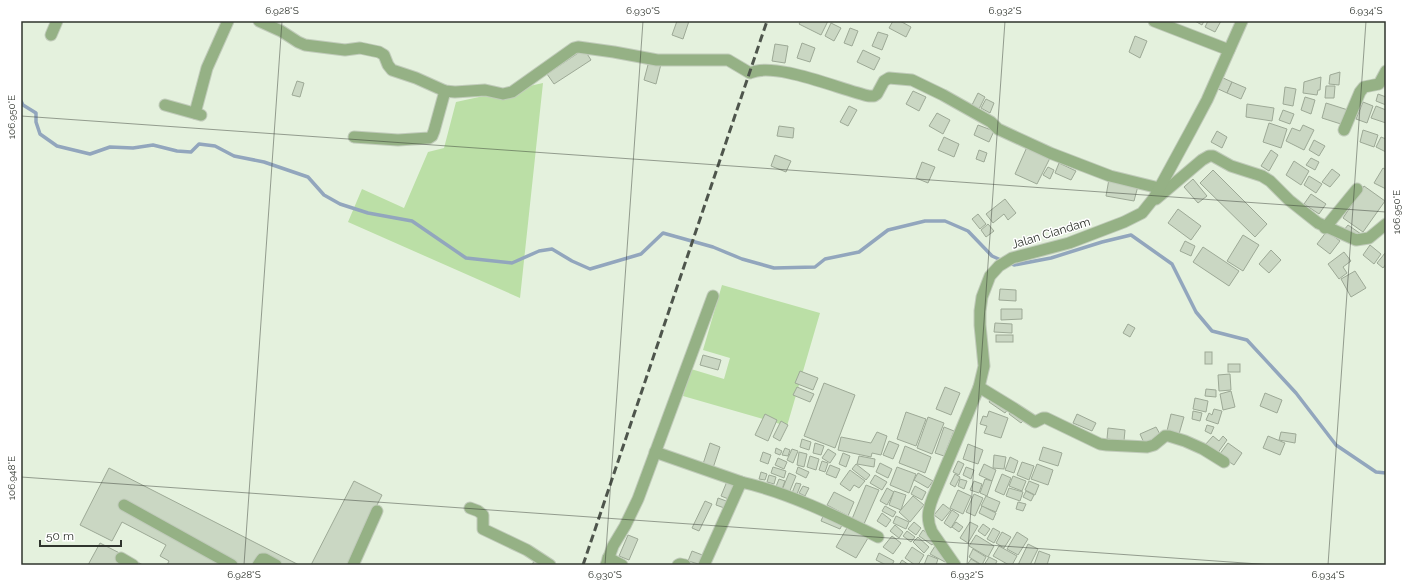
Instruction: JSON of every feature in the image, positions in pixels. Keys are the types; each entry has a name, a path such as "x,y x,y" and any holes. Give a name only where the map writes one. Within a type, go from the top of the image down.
{"street":[{"path":"51,35 57,21"},
{"path":"165,105 198,114 207,68 228,21"},
{"path":"259,21 281,31 305,45 345,50 360,48 379,52 384,55 392,70 416,78 445,91 485,90 503,94 512,92 574,48 614,52 657,60 728,60 750,73 756,70 763,70 794,74 869,96 874,96 877,94 884,81 889,78 912,80 943,95 991,122 998,129 1050,153 1110,176 1159,188"},
{"path":"1154,21 1228,50"},
{"name":"Jalan Ciandam","path":"955,565 932,532 928,516 933,497 979,387 984,366 980,325 981,303 986,283 990,276 1002,264 1020,255 1069,243 1103,231 1142,213 1159,188 1207,100 1242,21"},
{"path":"1344,130 1364,86 1379,84 1386,71"},
{"path":"354,137 398,140 429,138 432,136 434,131 445,91"},
{"path":"1146,208 1202,160 1209,156 1213,156 1231,166 1266,178 1289,200 1325,228 1356,240 1360,240 1369,238 1386,224"},
{"path":"1325,228 1357,189"},
{"path":"622,565 607,562 616,539 625,526 638,499 713,296"},
{"path":"979,387 1015,408 1035,422 1046,418 1100,444 1126,447 1147,447 1151,446 1165,436 1169,436 1203,449 1224,462"},
{"path":"655,452 806,504 878,537"},
{"path":"704,565 741,482"},
{"path":"124,505 232,565"},
{"path":"470,508 478,511 482,515 483,528 527,550 550,565"},
{"path":"353,565 377,511"},
{"path":"121,558 133,565"},
{"path":"258,565 262,559 276,565"},
{"path":"678,565 685,565"}],"green space":[{"path":"543,83 520,298 348,222 362,189 404,208 428,152 444,148 456,102"},
{"path":"722,285 820,313 787,426 683,396 691,369 724,379 730,358 703,350"}],"building":[{"path":"677,21 689,21 683,39 672,35"},
{"path":"801,21 828,21 821,35 799,24"},
{"path":"893,21 900,21 911,27 906,37 889,28"},
{"path":"1195,21 1204,21 1202,25"},
{"path":"1208,21 1221,21 1215,32 1205,27"},
{"path":"831,23 841,28 834,41 825,36"},
{"path":"850,28 858,31 852,46 844,43"},
{"path":"878,32 888,35 882,50 872,46"},
{"path":"1135,36 1147,41 1140,58 1129,52"},
{"path":"802,43 815,48 810,62 797,58"},
{"path":"775,44 788,46 785,63 772,61"},
{"path":"584,49 591,60 554,84 547,74"},
{"path":"863,50 880,58 874,70 857,62"},
{"path":"649,61 661,64 656,84 644,80"},
{"path":"1340,72 1339,85 1329,84 1330,75"},
{"path":"1221,77 1232,82 1227,93 1216,88"},
{"path":"1321,77 1320,90 1318,90 1317,95 1303,93 1304,82"},
{"path":"297,81 304,83 300,97 292,95"},
{"path":"1232,82 1246,88 1241,99 1227,93"},
{"path":"1326,86 1335,86 1334,98 1325,98"},
{"path":"1285,87 1296,89 1293,106 1283,104"},
{"path":"913,91 926,97 919,111 906,104"},
{"path":"978,93 985,97 979,109 972,105"},
{"path":"1378,94 1386,97 1386,105 1376,101"},
{"path":"1305,97 1315,100 1311,114 1301,110"},
{"path":"986,99 994,103 990,113 981,108"},
{"path":"1363,102 1373,106 1367,123 1356,119"},
{"path":"1326,103 1348,110 1344,125 1322,118"},
{"path":"1247,104 1274,108 1272,121 1246,117"},
{"path":"849,106 857,110 848,126 840,122"},
{"path":"1376,106 1386,110 1386,123 1371,118"},
{"path":"1283,110 1294,114 1290,124 1279,120"},
{"path":"937,113 950,120 943,134 929,126"},
{"path":"1269,123 1287,129 1281,148 1263,142"},
{"path":"978,125 994,131 989,142 974,135"},
{"path":"1303,125 1314,130 1304,150 1286,141 1292,128 1300,131"},
{"path":"779,126 794,128 793,138 777,136"},
{"path":"1363,130 1378,135 1374,147 1360,142"},
{"path":"1217,131 1227,137 1222,148 1211,142"},
{"path":"944,137 959,144 954,157 938,150"},
{"path":"1381,137 1386,139 1386,152 1376,147"},
{"path":"1314,140 1325,146 1319,156 1309,150"},
{"path":"1027,147 1050,158 1037,184 1015,174"},
{"path":"979,150 987,153 984,162 976,159"},
{"path":"1271,150 1278,155 1269,171 1261,166"},
{"path":"775,155 791,161 786,172 771,166"},
{"path":"1311,158 1319,162 1315,170 1306,165"},
{"path":"1294,161 1309,171 1301,185 1286,175"},
{"path":"922,162 935,167 928,183 916,178"},
{"path":"1059,163 1076,171 1071,180 1055,173"},
{"path":"1048,167 1054,170 1050,179 1043,175"},
{"path":"1383,168 1386,170 1386,189 1374,183"},
{"path":"1332,169 1340,175 1330,187 1322,182"},
{"path":"1213,170 1267,224 1255,237 1200,183"},
{"path":"1309,176 1322,184 1316,193 1304,185"},
{"path":"1109,179 1138,186 1134,201 1106,196"},
{"path":"1193,179 1207,196 1198,203 1184,187"},
{"path":"1364,186 1385,201 1363,232 1343,218"},
{"path":"1311,194 1326,204 1319,214 1304,204"},
{"path":"1005,199 1016,213 1008,220 1004,214 993,223 986,214"},
{"path":"1178,209 1201,226 1191,240 1168,223"},
{"path":"978,214 986,224 980,229 972,219"},
{"path":"988,224 994,231 986,237 981,230"},
{"path":"1348,225 1361,234 1357,239 1344,230"},
{"path":"1327,231 1340,241 1330,254 1317,244"},
{"path":"1243,235 1259,245 1243,271 1227,261"},
{"path":"1185,241 1195,246 1191,256 1180,251"},
{"path":"1370,245 1381,254 1374,264 1363,255"},
{"path":"1203,247 1239,271 1229,286 1193,262"},
{"path":"1271,250 1281,260 1269,273 1259,264"},
{"path":"1344,252 1351,261 1343,267 1347,273 1339,279 1328,264"},
{"path":"1385,253 1386,264 1383,268 1377,263"},
{"path":"1355,271 1366,288 1351,297 1341,279"},
{"path":"1000,289 1016,290 1016,301 999,300"},
{"path":"1001,309 1022,309 1022,319 1001,320"},
{"path":"995,323 1012,324 1012,333 994,332"},
{"path":"1128,324 1135,328 1130,337 1123,333"},
{"path":"996,335 1013,335 1013,342 996,342"},
{"path":"1205,352 1212,352 1212,364 1205,364"},
{"path":"703,355 721,360 718,370 700,365"},
{"path":"1228,364 1240,364 1240,372 1228,372"},
{"path":"800,371 818,378 813,390 795,383"},
{"path":"1230,374 1231,390 1219,391 1218,375"},
{"path":"824,383 855,395 835,448 804,436"},
{"path":"797,387 814,394 810,402 793,395"},
{"path":"945,387 960,393 951,415 936,409"},
{"path":"1206,389 1216,390 1216,397 1205,396"},
{"path":"1231,391 1235,407 1223,410 1220,394"},
{"path":"1265,393 1282,400 1277,413 1260,406"},
{"path":"993,396 1009,408 1005,413 989,402"},
{"path":"1195,398 1208,401 1206,412 1193,409"},
{"path":"1013,408 1026,418 1021,423 1009,414"},
{"path":"1214,409 1222,411 1218,424 1206,420 1209,413 1212,415"},
{"path":"989,411 1008,418 1001,438 984,433 987,426 980,424 983,416 987,417"},
{"path":"1193,411 1202,413 1200,421 1192,419"},
{"path":"906,412 926,419 916,446 897,439"},
{"path":"765,414 777,420 768,441 755,435"},
{"path":"1077,414 1096,423 1092,431 1073,423"},
{"path":"1171,414 1184,417 1179,434 1167,431"},
{"path":"928,417 944,423 932,454 917,448"},
{"path":"781,421 788,425 780,441 773,437"},
{"path":"1207,425 1214,427 1211,434 1205,431"},
{"path":"944,427 954,431 944,456 935,453"},
{"path":"1156,427 1161,436 1144,443 1140,434"},
{"path":"1108,428 1125,430 1124,441 1107,439"},
{"path":"877,432 887,436 881,455 872,453 871,457 838,450 841,437 871,443"},
{"path":"1281,432 1296,434 1295,443 1279,440"},
{"path":"1213,436 1219,441 1223,436 1227,440 1217,454 1205,445"},
{"path":"1268,436 1285,443 1280,455 1263,448"},
{"path":"802,439 811,442 809,450 800,447"},
{"path":"889,441 899,445 893,459 883,455"},
{"path":"710,443 720,447 713,468 703,464"},
{"path":"815,443 824,446 821,455 813,453"},
{"path":"1228,443 1242,453 1234,465 1219,455"},
{"path":"968,444 983,450 978,464 963,459"},
{"path":"905,446 931,457 925,473 899,463"},
{"path":"1043,447 1062,453 1058,466 1039,460"},
{"path":"776,448 782,451 780,455 775,453"},
{"path":"785,448 790,450 788,456 782,455"},
{"path":"792,449 798,451 793,463 787,460"},
{"path":"828,449 836,454 830,463 822,458"},
{"path":"763,452 771,455 768,464 760,461"},
{"path":"799,452 807,454 804,467 797,465"},
{"path":"843,453 850,456 846,467 839,464"},
{"path":"994,455 1006,457 1004,469 993,468"},
{"path":"810,456 819,459 816,470 807,467"},
{"path":"859,456 875,459 874,467 857,464"},
{"path":"1010,457 1018,461 1014,473 1005,470"},
{"path":"778,458 787,462 784,469 775,465"},
{"path":"822,461 828,463 825,472 819,470"},
{"path":"958,461 964,464 959,475 953,472"},
{"path":"1022,462 1034,466 1029,480 1017,475"},
{"path":"880,463 892,469 888,478 876,472"},
{"path":"856,464 870,475 866,480 852,469"},
{"path":"984,464 996,470 992,481 979,475"},
{"path":"1037,464 1053,470 1048,485 1031,479"},
{"path":"830,465 840,469 836,478 826,474"},
{"path":"773,467 786,471 784,478 771,473"},
{"path":"798,467 809,472 806,478 796,473"},
{"path":"897,467 916,474 909,493 890,485"},
{"path":"966,467 974,470 971,479 963,475"},
{"path":"109,468 299,565 167,565 169,561 160,556 166,545 122,522 112,541 80,525"},
{"path":"850,470 865,481 859,488 854,485 850,491 840,484"},
{"path":"761,472 767,474 765,480 759,479"},
{"path":"789,473 796,476 789,493 782,490"},
{"path":"918,473 933,481 928,488 914,480"},
{"path":"955,474 960,477 955,487 950,484"},
{"path":"1002,474 1011,478 1004,495 995,491"},
{"path":"769,475 776,477 774,484 767,482"},
{"path":"875,475 887,482 882,490 870,483"},
{"path":"1013,476 1026,481 1022,491 1009,486"},
{"path":"728,479 739,484 731,500 721,496"},
{"path":"779,479 785,481 781,492 775,489"},
{"path":"960,479 967,481 964,489 958,486"},
{"path":"985,479 992,481 987,496 980,493"},
{"path":"354,481 382,495 347,565 311,565"},
{"path":"974,481 982,484 979,493 970,490"},
{"path":"1029,481 1039,485 1035,495 1025,490"},
{"path":"796,483 801,484 797,494 792,493"},
{"path":"866,485 879,490 864,524 852,519"},
{"path":"803,486 809,488 805,496 799,493"},
{"path":"915,486 926,492 922,500 911,494"},
{"path":"887,488 894,492 887,505 880,501"},
{"path":"1009,488 1023,492 1020,501 1006,496"},
{"path":"958,490 971,496 963,514 950,508"},
{"path":"894,491 906,495 901,510 889,505"},
{"path":"1026,491 1034,495 1031,501 1023,497"},
{"path":"834,492 854,502 848,516 827,505"},
{"path":"974,494 983,498 975,516 966,512"},
{"path":"913,496 924,505 910,522 899,512"},
{"path":"986,496 1000,502 996,512 981,506"},
{"path":"718,498 729,502 727,509 716,505"},
{"path":"705,501 712,504 699,531 692,528"},
{"path":"1018,502 1026,504 1023,511 1016,509"},
{"path":"943,504 951,510 942,521 934,515"},
{"path":"885,506 896,512 893,517 882,511"},
{"path":"982,506 996,513 993,520 979,513"},
{"path":"952,510 959,515 951,528 944,523"},
{"path":"882,513 891,520 886,527 877,521"},
{"path":"824,514 843,523 840,529 821,521"},
{"path":"896,516 909,522 906,529 893,523"},
{"path":"914,522 921,528 916,535 908,529"},
{"path":"956,522 963,527 959,532 952,527"},
{"path":"970,522 978,526 968,543 960,538"},
{"path":"983,524 990,529 985,536 978,531"},
{"path":"895,525 903,532 899,538 890,531"},
{"path":"848,526 868,538 856,558 836,547"},
{"path":"993,528 1000,532 994,543 987,539"},
{"path":"923,530 936,540 932,545 919,536"},
{"path":"907,531 915,537 911,542 903,536"},
{"path":"1002,532 1011,537 1004,548 996,543"},
{"path":"1017,532 1028,539 1018,555 1007,549"},
{"path":"628,535 638,539 629,560 619,556"},
{"path":"976,535 994,546 988,557 969,546"},
{"path":"892,536 901,543 893,554 883,547"},
{"path":"918,537 929,547 924,553 913,542"},
{"path":"100,543 143,565 88,565"},
{"path":"1028,544 1038,549 1030,565 1018,565"},
{"path":"935,546 949,555 945,562 930,554"},
{"path":"999,546 1017,556 1012,565 1009,565 993,556"},
{"path":"912,547 924,555 918,565 915,565 905,558"},
{"path":"973,549 986,557 982,565 969,557"},
{"path":"692,551 705,556 702,565 688,561"},
{"path":"1039,551 1050,555 1047,565 1034,565"},
{"path":"879,553 894,561 892,565 886,565 876,560"},
{"path":"928,555 938,559 936,565 924,565"},
{"path":"989,557 997,561 995,565 984,565"},
{"path":"971,559 981,565 967,565"},
{"path":"902,560 909,565 899,565"},
{"path":"534,561 545,565 532,565"}],"waterway":[{"path":"21,101 23,105 36,113 36,122 40,134 57,146 90,154 110,147 133,148 153,145 177,151 191,152 199,144 215,146 234,156 264,162 308,177 324,195 340,204 368,213 412,221 466,258 512,263 539,251 552,249 572,261 590,269 641,254 663,233 713,247 742,259 774,268 815,267 825,259 859,252 888,230 925,221 945,221 968,231 992,256 1003,261"},
{"path":"1009,263 1014,265 1051,258 1102,242 1131,235 1172,264 1196,312 1212,331 1247,340 1296,393 1336,445 1376,472 1386,473"}],"railway":[{"path":"583,565 767,21"}]}
